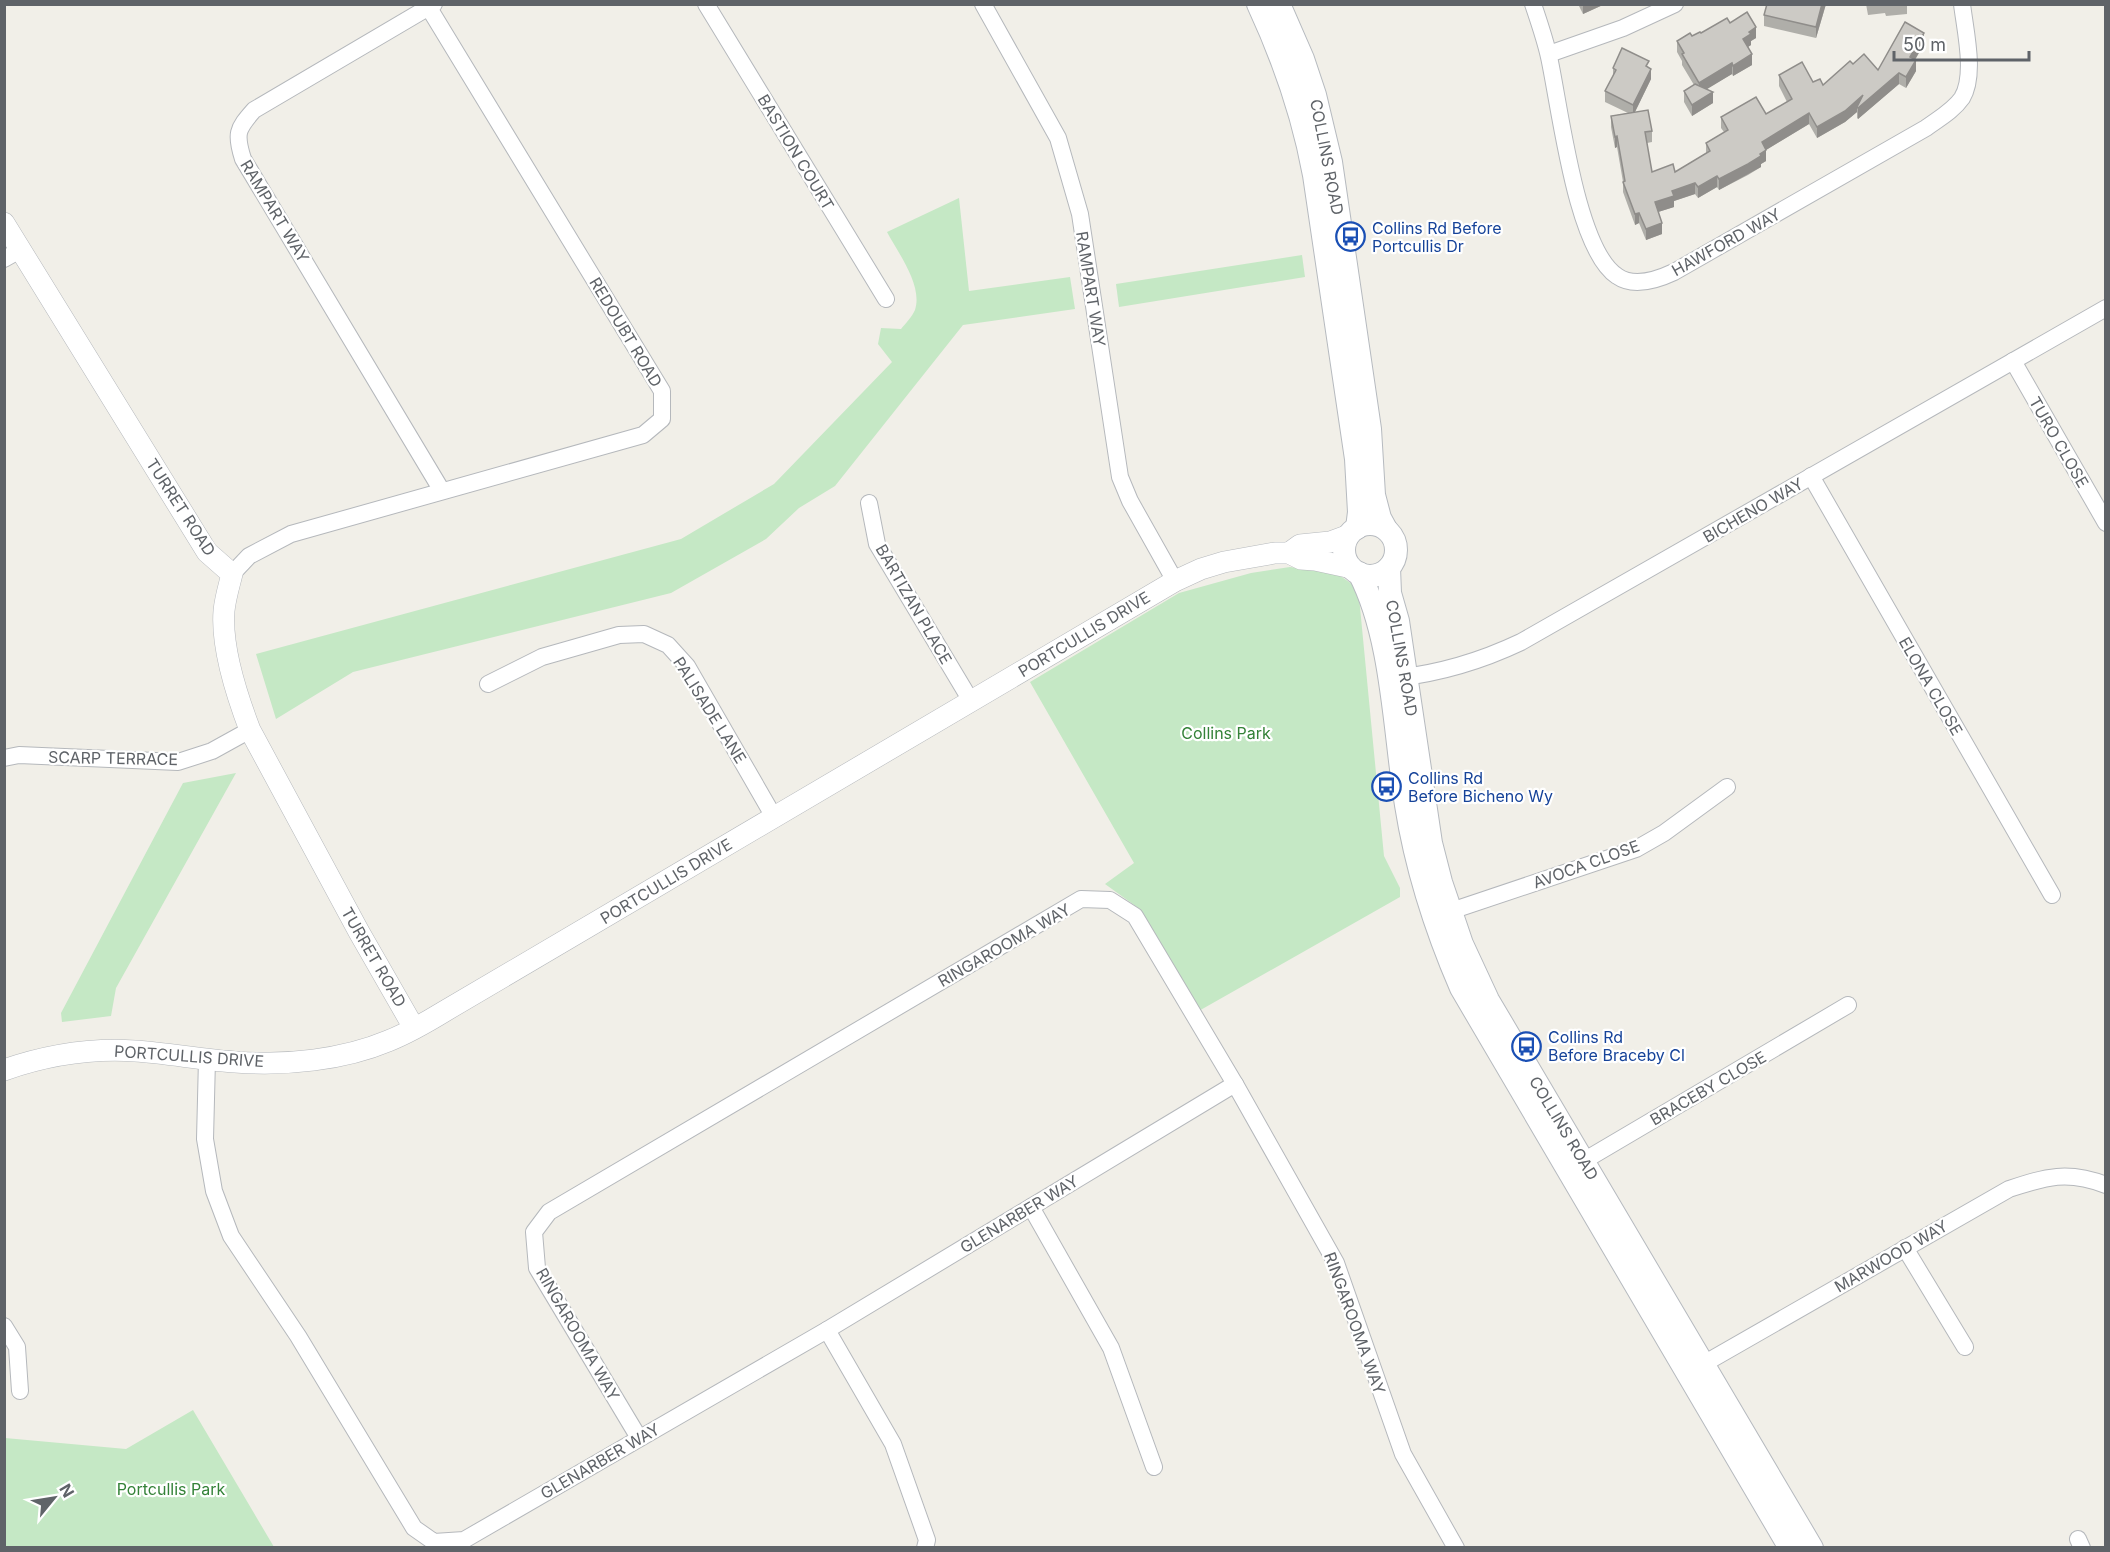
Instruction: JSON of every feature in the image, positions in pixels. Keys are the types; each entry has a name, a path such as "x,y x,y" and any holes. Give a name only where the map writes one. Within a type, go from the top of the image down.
{"main road":[{"name":"COLLINS ROAD","path":"1258,4 1290,78 1308,142 1314,175 1356,459 1359,512 1344,551 1346,560 1355,571 1378,621 1397,679 1441,882 1442,914 1462,944 1488,1000 1575,1166 1695,1369 1812,1548"},
{"name":"COLLINS ROAD","path":"1278,4 1303,59 1315,95 1331,162 1370,429 1374,495 1380,518 1394,538 1396,546 1395,559 1389,568 1390,593 1398,621 1397,679"},
{"path":"1353,531 1367,524 1386,529"},
{"path":"1355,571 1370,576 1380,574 1389,568"},
{"name":"COLLINS ROAD","path":"1695,1369 1790,1548"}],"street":[{"name":"BASTION COURT","path":"706,4 886,300"},
{"name":"RAMPART WAY","path":"983,4 1058,138 1080,214 1120,477 1130,501 1175,581"},
{"name":"HAWFORD WAY","path":"1533,4 1549,54 1578,200 1590,240 1604,265 1619,278 1637,282 1655,281 1674,273 1926,128 1947,113 1962,97 1968,79 1962,4"},
{"path":"1549,54 1623,28 1675,4"},
{"name":"RAMPART WAY","path":"431,6 254,110 240,126 237,141 243,159 442,491"},
{"name":"REDOUBT ROAD","path":"232,574 249,556 291,534 644,435 662,419 662,391 431,6"},
{"name":"TURRET ROAD","path":"4,223 12,255 207,552 232,574 224,611 225,644 250,730 358,932 414,1029"},
{"name":"BICHENO WAY","path":"1397,679 1458,667 1492,656 1521,642 2106,308"},
{"name":"TURO CLOSE","path":"2013,361 2106,523"},
{"name":"ELONA CLOSE","path":"1811,476 2052,895"},
{"name":"BARTIZAN PLACE","path":"868,503 877,544 971,701"},
{"name":"PORTCULLIS DRIVE","path":"1288,553 1300,545 1330,542 1353,531"},
{"name":"PORTCULLIS DRIVE","path":"4,1070 33,1060 83,1051 135,1051 237,1062 306,1061 375,1046 414,1029 1175,581 1201,569 1263,554 1288,553 1301,559 1323,562 1355,571"},
{"name":"PALISADE LANE","path":"488,684 542,657 619,635 644,634 668,645 687,666 774,817"},
{"name":"SCARP TERRACE","path":"4,758 19,755 178,762 212,751 250,730"},
{"name":"AVOCA CLOSE","path":"1442,914 1636,849 1664,833 1727,788"},
{"name":"RINGAROOMA WAY","path":"639,1438 537,1268 534,1232 549,1212 1081,899 1110,900 1135,916 1235,1084 1336,1263 1403,1454 1456,1548"},
{"name":"BRACEBY CLOSE","path":"1575,1166 1848,1005"},
{"name":"GLENARBER WAY","path":"207,1059 205,1139 214,1191 231,1236 298,1336 414,1528 434,1542 464,1540 827,1330 1235,1084"},
{"name":"MARWOOD WAY","path":"1695,1369 2008,1189 2047,1177 2084,1177 2106,1185"},
{"path":"1031,1207 1111,1348 1155,1467"},
{"path":"1905,1248 1965,1347"},
{"path":"4,1326 17,1347 20,1391"},
{"path":"827,1330 893,1444 927,1539 925,1548"}],"green space":[{"path":"959,198 969,291 1070,277 1075,309 963,325 835,486 799,508 766,539 671,593 353,672 276,719 256,654 681,539 774,484 892,362 878,344 881,328 901,329 914,313 917,300 913,280 887,232"},
{"path":"1302,255 1305,277 1119,307 1116,284"},
{"name":"Collins Park","path":"1290,567 1336,573 1352,584 1359,597 1384,856 1400,888 1400,897 1197,1012 1141,910 1105,884 1134,863 1030,682 1179,593 1251,573"},
{"path":"236,773 116,988 111,1016 62,1022 61,1013 183,783"},
{"name":"Portcullis Park","path":"193,1410 274,1547 5,1547 5,1438 126,1449"}],"building":[{"path":"1767,4 1822,4 1816,27 1764,15"},
{"path":"1747,12 1756,27 1743,39 1752,54 1699,83 1677,41 1690,33 1692,36 1701,33 1727,18 1730,23"},
{"path":"1905,22 1924,33 1910,57 1916,60 1906,77 1899,73 1858,108 1863,95 1845,111 1817,127 1809,113 1762,142 1766,150 1748,164 1719,179 1717,176 1698,187 1695,183 1672,191 1674,196 1655,202 1662,223 1646,229 1639,213 1635,214 1623,182 1625,181 1617,136 1615,137 1611,116 1648,110 1652,131 1645,132 1652,172 1673,164 1675,172 1710,151 1706,143 1728,130 1721,117 1756,97 1766,114 1792,99 1779,75 1802,62 1813,82 1820,79 1823,85 1850,61 1853,64 1864,54 1878,70"},
{"path":"1622,48 1649,61 1646,66 1651,69 1633,105 1605,91 1616,70 1613,68"},
{"path":"1695,84 1713,92 1692,105 1684,91"}],"place":[{"name":"Collins Rd Before Portcullis Dr","path":"1351,237"},
{"name":"Collins Rd Before Bicheno Wy","path":"1387,787"},
{"name":"Collins Rd Before Braceby Cl","path":"1527,1046"}]}
